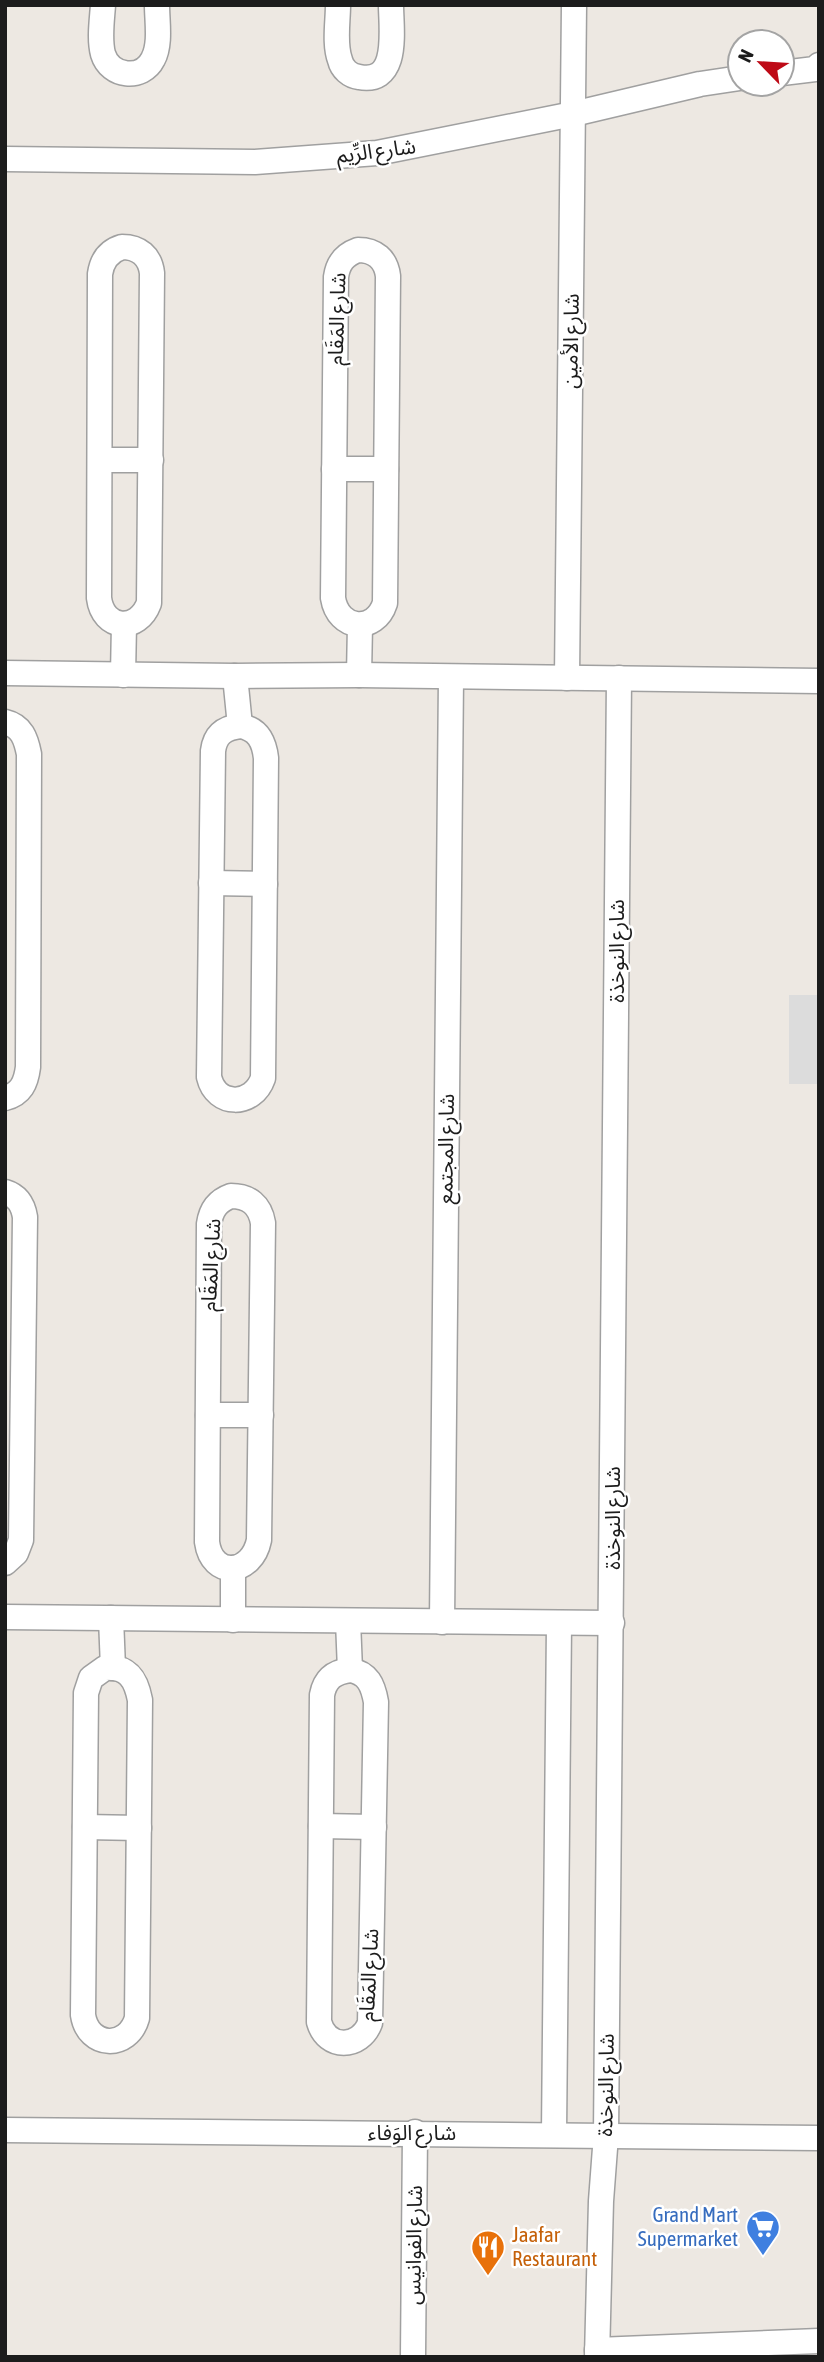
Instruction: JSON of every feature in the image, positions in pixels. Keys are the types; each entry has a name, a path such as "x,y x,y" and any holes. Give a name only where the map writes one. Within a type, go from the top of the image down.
{"street":[{"path":"103,5 103,55 114,70 131,74 147,68 153,61 157,43 158,5"},
{"path":"338,5 339,58 348,72 354,76 368,78 382,72 390,58 391,5"},
{"name":"شارع الأمين","path":"567,678 574,5"},
{"path":"796,71 817,68"},
{"name":"شارع الرِّيم","path":"5,159 271,162 401,150 726,80"},
{"path":"122,247 130,247 143,253 151,265 151,460 149,603 138,620 124,624 109,619 100,606 101,266 109,254 122,247"},
{"name":"شارع المَقَام","path":"365,250 379,256 388,276 386,469 385,603 379,616 360,625 344,620 335,607 334,469 337,270 340,263 351,253 365,250"},
{"path":"100,460 151,460"},
{"path":"334,469 386,469"},
{"path":"123,675 124,624"},
{"path":"359,675 360,625"},
{"path":"5,674 819,681"},
{"path":"235,677 240,726"},
{"name":"شارع المجتمع","path":"442,1622 451,677"},
{"name":"شارع النوخذة","path":"597,2353 601,2201 606,2134 619,678"},
{"path":"5,722 19,728 24,735 29,754 17,880 28,1068 21,1089 5,1098"},
{"path":"240,726 256,732 265,748 265,884 262,1078 256,1091 239,1100 219,1095 210,1084 209,1077 211,883 214,743 224,730 240,726"},
{"path":"211,883 265,884"},
{"path":"5,1192 16,1197 21,1203 25,1217 14,1411 21,1540 13,1558 5,1563"},
{"name":"شارع المَقَام","path":"239,1196 253,1202 263,1223 261,1415 259,1540 252,1560 233,1568 218,1563 208,1550 210,1216 213,1209 224,1199 239,1196"},
{"path":"208,1415 261,1415"},
{"path":"233,1568 233,1620"},
{"path":"5,1617 612,1623"},
{"path":"111,1618 113,1668"},
{"path":"348,1621 349,1670"},
{"path":"554,2134 559,1624"},
{"path":"105,1668 113,1668 130,1674 138,1690 139,1828 137,2018 131,2031 112,2041 92,2034 83,2015 86,1693 91,1678 105,1668"},
{"name":"شارع المَقَام","path":"349,1670 366,1676 374,1692 374,1827 370,2023 359,2039 347,2044 328,2039 319,2022 323,1687 334,1674 349,1670"},
{"path":"321,1826 374,1827"},
{"path":"85,1827 139,1828"},
{"name":"شارع الوَفاء","path":"5,2130 819,2138"},
{"name":"شارع الفوانيس","path":"412,2357 415,2133"},
{"path":"597,2353 819,2342"}],"shaded area":[{"path":"789,995 819,995 819,1084 789,1084"}],"place":[{"name":"Grand Mart Supermarket","path":"763,2257"},
{"name":"Jaafar Restaurant","path":"488,2277"}]}
